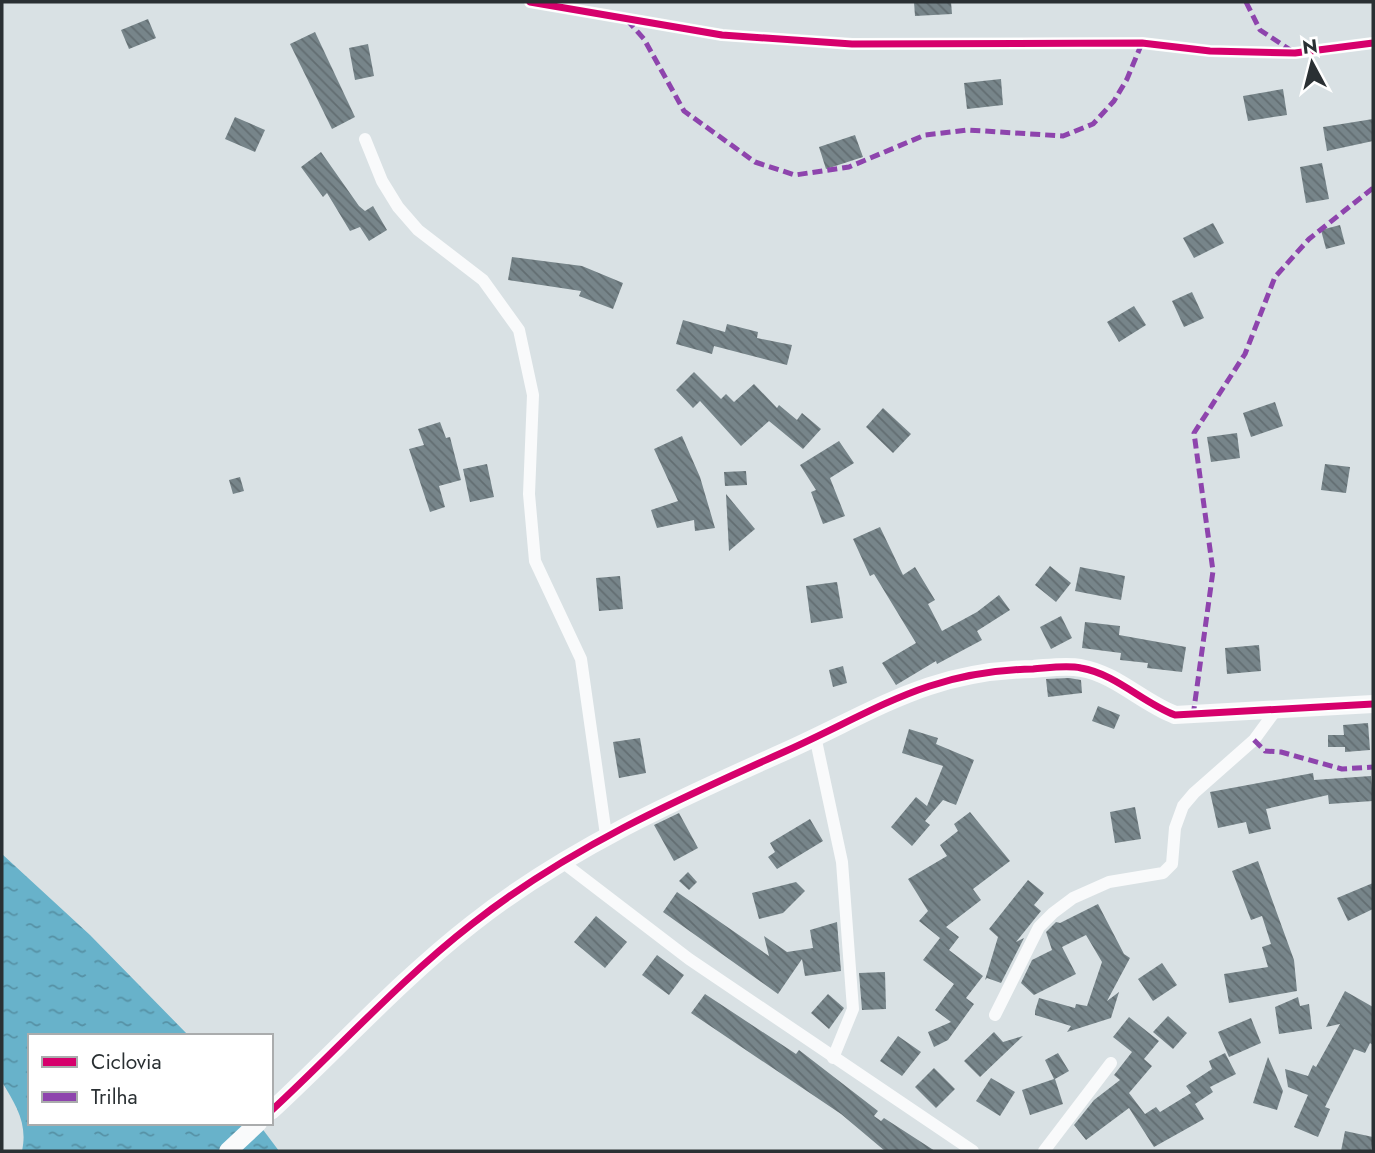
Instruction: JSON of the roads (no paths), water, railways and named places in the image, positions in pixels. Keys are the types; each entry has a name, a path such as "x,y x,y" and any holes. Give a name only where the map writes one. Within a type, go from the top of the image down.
{"street":[{"path":"530,2 722,34 852,44 1142,43 1210,51 1295,53 1373,43"},
{"path":"365,139 382,181 398,207 418,230 483,280 519,330 533,395 529,494 535,561 581,659 606,835"},
{"path":"276,1107 429,959 473,923 561,861 606,835 914,690 993,670 1082,668 1119,683 1158,709 1175,715 1373,704"},
{"path":"995,1015 1039,927 1053,913 1073,898 1109,882 1163,873 1172,864 1175,828 1183,806 1254,740 1276,710"},
{"path":"815,736 842,862 853,1009 833,1058"},
{"path":"561,861 656,935 973,1151"},
{"path":"1044,1151 1111,1063"},
{"path":"228,1151 256,1125"}],"water":[{"path":"2,854 90,935 187,1034 28,1034 28,1125 260,1125 279,1151 22,1151 22,1123 2,1082"}]}
